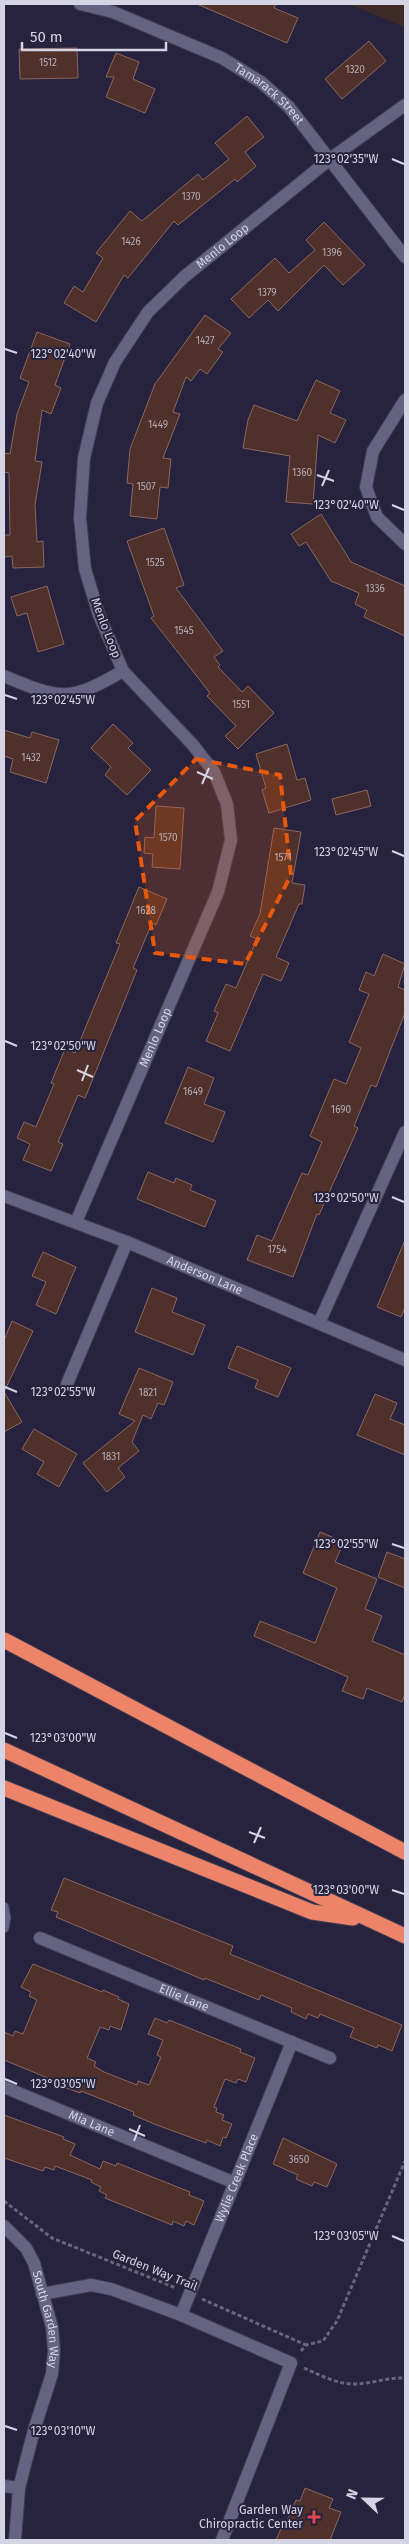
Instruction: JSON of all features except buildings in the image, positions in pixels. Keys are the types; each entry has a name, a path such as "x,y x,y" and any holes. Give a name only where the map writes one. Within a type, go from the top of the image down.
{"highway":[{"path":"4,1640 110,1694 405,1852"},
{"path":"4,1750 405,1936"},
{"path":"4,1788 312,1912 370,1921"}],"street":[{"name":"Tamarack Street","path":"80,4 114,12 213,54 260,82 289,107 405,257"},
{"name":"Menlo Loop","path":"76,1222 218,892 231,840 227,804 214,772 193,745 123,672 99,614 85,569 80,518 84,458 97,403 115,362 148,312 184,276 330,159 405,105"},
{"path":"405,400 373,451 366,487 377,517 405,544"},
{"path":"4,676 43,692 67,695 88,691 123,672"},
{"path":"319,1323 405,1135"},
{"name":"Anderson Lane","path":"4,1196 127,1242 405,1360"},
{"path":"67,1384 127,1242"},
{"name":"Ellie Lane","path":"40,1938 330,2058"},
{"name":"Wylie Creek Place","path":"180,2315 292,2042"},
{"name":"Mia Lane","path":"4,2087 235,2183"},
{"name":"South Garden Way","path":"4,2226 26,2248 34,2263 52,2327 54,2351 52,2374 34,2430 20,2488 15,2540"},
{"path":"42,2294 91,2285 111,2289 180,2315 291,2363 222,2540"},
{"path":"4,2486 20,2488"}],"lane":[{"path":"4,1907 6,1918 4,1928"}],"path":[{"path":"405,2161 337,2321 323,2341 306,2345 291,2363 333,2380 354,2384 392,2378 405,2378"},
{"name":"Garden Way Trail","path":"4,2201 52,2238 189,2294 306,2345"}],"highlighted area":[{"path":"196,759 280,775 291,875 245,964 155,953 135,821"}],"shaded area":[{"path":"348,4 405,4 405,27"}],"place":[{"name":"Garden Way Chiropractic Center","path":"314,2517"}]}
